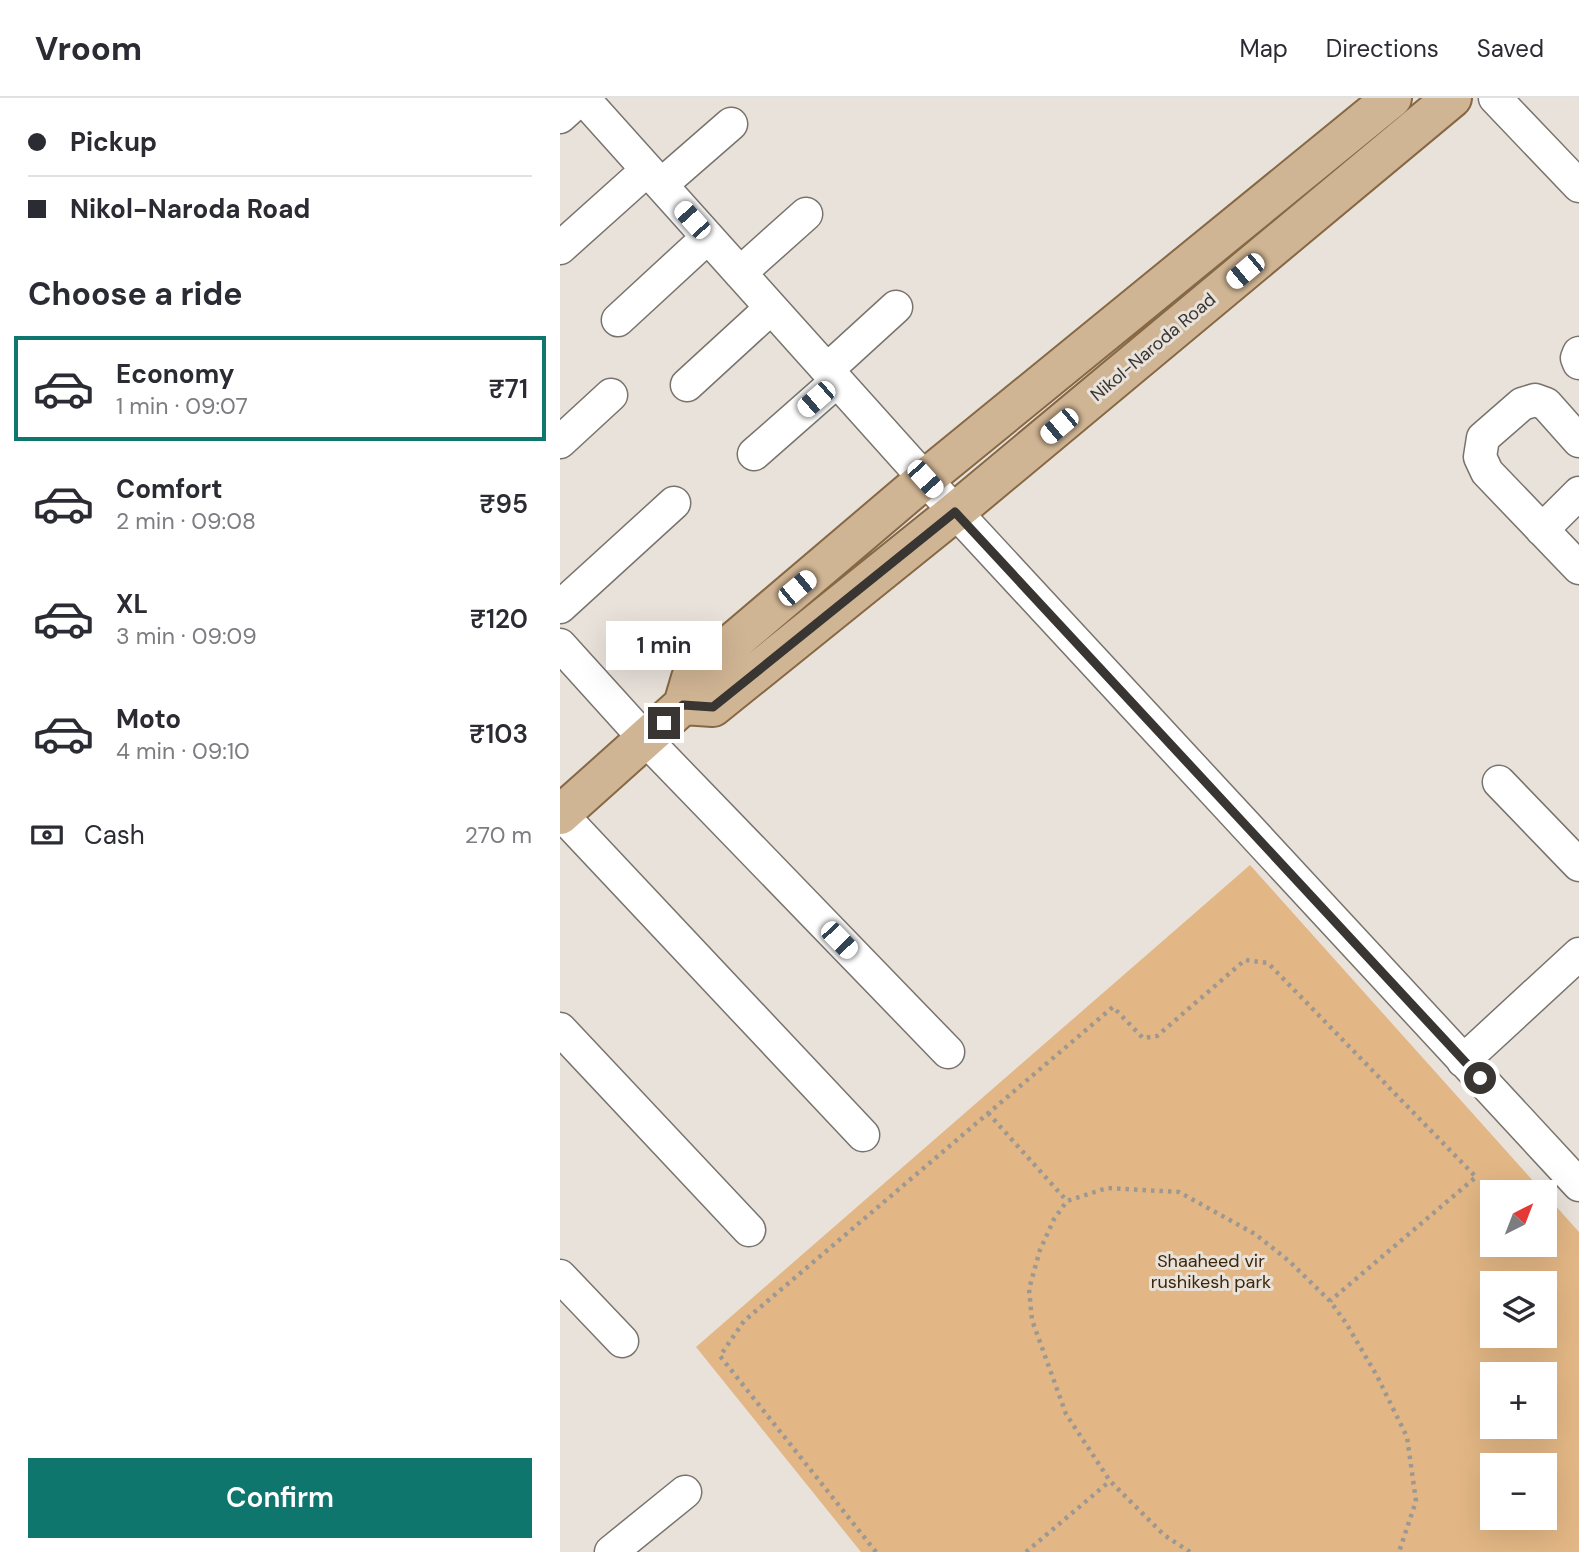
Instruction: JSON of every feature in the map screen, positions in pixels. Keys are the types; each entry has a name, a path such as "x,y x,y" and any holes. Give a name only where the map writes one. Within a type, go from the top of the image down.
{"main road":[{"path":"561,815 683,705 691,678 925,479 1392,98"},
{"name":"Nikol-Naroda Road","path":"683,705 713,707 955,512 1452,98"}],"street":[{"path":"560,117 582,98 955,512 1579,1185"},
{"path":"1494,98 1579,186"},
{"path":"560,248 654,177 731,124"},
{"path":"740,273 806,214"},
{"path":"618,320 708,237"},
{"path":"754,454 896,307"},
{"path":"687,385 771,308"},
{"path":"1579,354 1579,363"},
{"path":"560,442 611,395"},
{"path":"1579,441 1546,404 1535,400 1522,404 1483,438 1480,457 1487,472 1579,568"},
{"path":"1542,530 1579,493"},
{"path":"560,607 674,503"},
{"path":"560,646 646,740 948,1052"},
{"path":"1499,782 1579,865"},
{"path":"561,815 863,1135"},
{"path":"1463,1061 1579,954"},
{"path":"560,1029 749,1230"},
{"path":"560,1276 622,1341"},
{"path":"611,1552 685,1492"}],"path":[{"path":"876,1552 720,1356 744,1321 1113,1007 1143,1038 1157,1036 1245,960 1268,963 1476,1177 1330,1301"},
{"path":"988,1113 1067,1201"},
{"path":"1190,1552 1164,1535 1110,1481 1066,1414 1032,1320 1029,1289 1040,1250 1054,1219 1067,1201 1107,1188 1179,1192 1255,1234 1289,1261 1330,1301 1377,1376 1407,1437 1416,1501 1399,1552"},
{"path":"1026,1552 1110,1481"}],"green space":[{"name":"Shaaheed vir rushikesh park","path":"1250,865 1532,1180 1480,1180 1480,1257 1557,1257 1558,1209 1579,1232 1579,1552 861,1552 696,1347"}],"route":[{"path":"664,723 683,705 713,707 955,512 1480,1078"}]}
